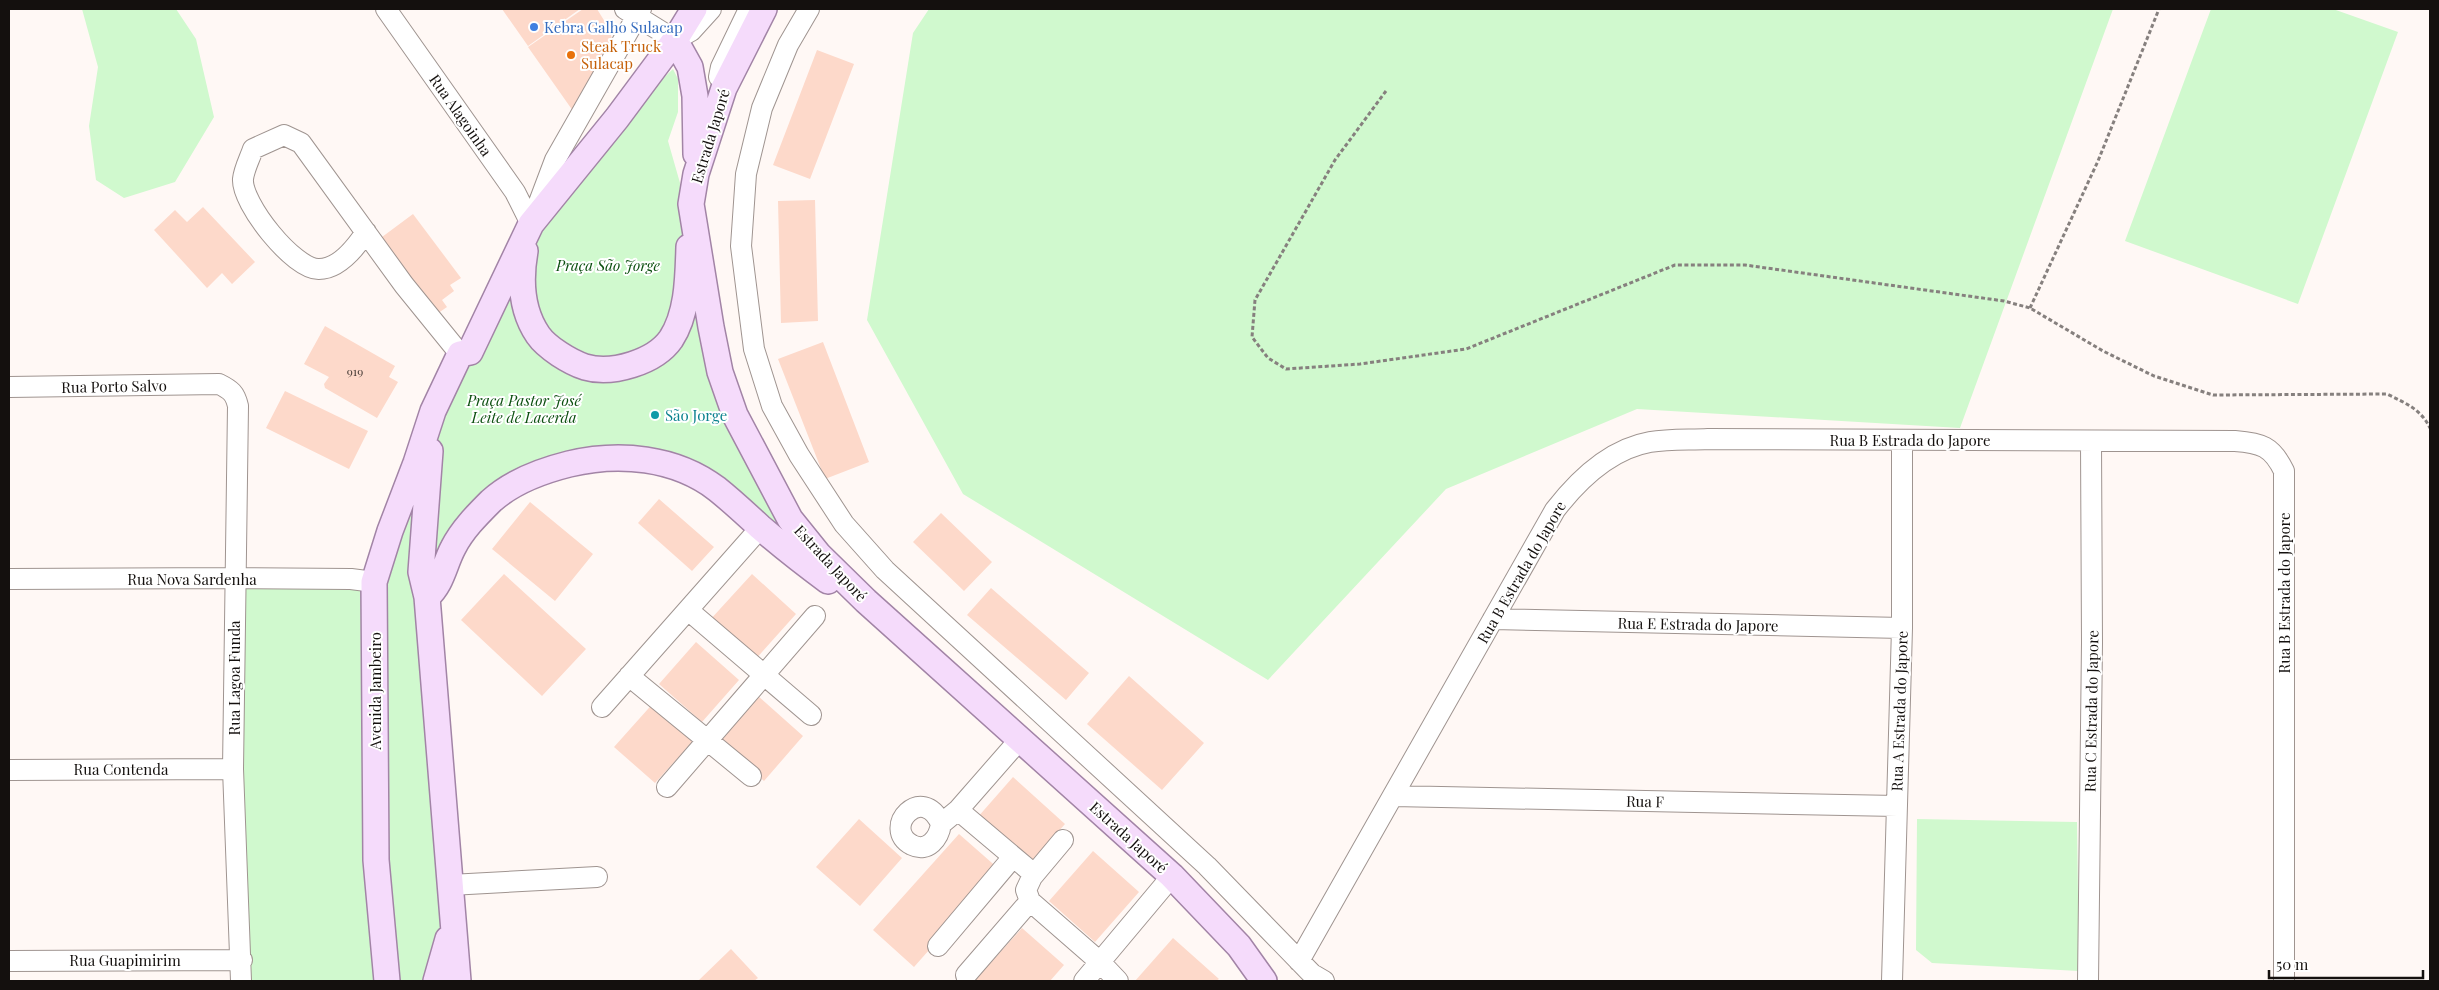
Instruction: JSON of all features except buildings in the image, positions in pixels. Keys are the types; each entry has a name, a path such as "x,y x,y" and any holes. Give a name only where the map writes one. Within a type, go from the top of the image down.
{"main road":[{"path":"458,981 427,597 421,572 433,411 460,354 470,352 531,224 617,118 675,40 694,9"},
{"name":"Estrada Japoré","path":"764,9 724,88 696,174 691,204 720,372 735,415 790,519 819,554 866,601 1172,876 1238,946 1264,981"},
{"path":"675,40 690,67 695,96 696,174"},
{"path":"531,224 521,275 525,304 538,335 558,352 585,367 608,369 633,364 656,353 670,340 680,322 687,275 691,204"},
{"name":"Avenida Jambeiro","path":"388,981 376,860 374,582 390,531 416,463 433,411"},
{"path":"427,597 438,588 451,550 461,533 493,500 530,476 585,460 618,458 658,461 686,471 716,489 828,582 866,601"},
{"path":"436,981 452,925"}],"street":[{"name":"Rua Alagoinha","path":"386,9 515,192 531,224"},
{"path":"531,224 555,160 634,11 675,40 691,30 711,9"},
{"path":"696,174 721,67 749,9"},
{"path":"809,9 788,45 762,108 746,174 741,246 754,349 772,406 799,454 844,524 885,570 1207,866 1312,974 1324,981"},
{"path":"366,232 356,248 337,263 319,269 300,263 267,228 249,201 243,179 253,149 284,135 301,143 366,232 404,285 460,354"},
{"name":"Rua Porto Salvo","path":"9,387 220,384"},
{"name":"Rua Lagoa Funda","path":"220,384 230,389 236,395 238,406 234,578 233,768 242,960 240,981"},
{"name":"Rua B Estrada do Japore","path":"1299,960 1555,510 1574,486 1602,463 1626,450 1650,442 1708,439 2256,443 2271,450 2284,471 2284,981"},
{"name":"Rua A Estrada do Japore","path":"1892,981 1902,628 1902,440"},
{"name":"Rua C Estrada do Japore","path":"2088,981 2092,643 2091,442"},
{"path":"602,707 761,527"},
{"name":"Rua Nova Sardenha","path":"9,580 234,578 351,579 374,582"},
{"path":"688,610 811,715"},
{"path":"668,787 709,741 762,674 815,616"},
{"name":"Rua E Estrada do Japore","path":"1493,619 1902,628"},
{"path":"629,676 751,776"},
{"path":"941,824 958,810 1020,738"},
{"name":"Rua Contenda","path":"9,770 233,768"},
{"name":"Rua F","path":"1392,796 1897,806"},
{"path":"958,810 1029,870 1032,877"},
{"path":"1063,840 1032,877 1026,890 1030,902 1100,962 1118,981"},
{"path":"938,946 1013,857"},
{"path":"1084,981 1172,876"},
{"path":"450,885 597,877"},
{"path":"966,975 1030,902"},
{"name":"Rua Guapimirim","path":"9,961 242,960"}],"path":[{"path":"2030,308 2098,161 2159,9"},
{"path":"1386,91 1335,160 1255,300 1252,337 1268,358 1286,369 1360,364 1466,349 1675,265 1745,265 2004,301 2030,308 2103,351 2154,376 2213,395 2387,394 2410,405 2425,416 2430,428"}],"green space":[{"path":"82,9 176,9 196,39 214,117 175,182 124,198 96,180 89,126 98,67"},
{"path":"929,9 2113,9 1960,428 1637,409 1446,489 1268,680 963,494 867,320 913,33"},
{"path":"2211,9 2333,9 2398,32 2298,304 2125,241"},
{"path":"673,69 678,79 678,112 668,141 688,211 699,292 788,535 662,469 578,467 502,498 452,553 436,555 446,888 457,981 241,981 233,580 387,583 439,411 536,234 618,138 653,88"},
{"path":"1917,819 2077,822 2079,971 1932,963 1916,950"}],"place":[{"name":"Kebra Galho Sulacap","path":"534,27"},
{"name":"Steak Truck Sulacap","path":"571,55"},
{"name":"São Jorge","path":"655,415"}],"park label":[{"name":"Praça São Jorge","path":"608,265"},
{"name":"Praça Pastor José Leite de Lacerda","path":"524,408"}]}
